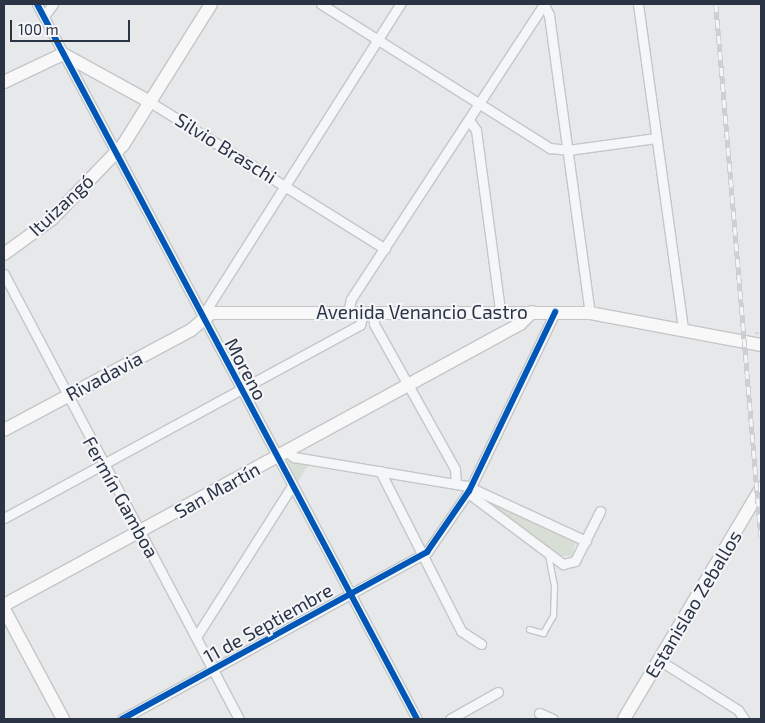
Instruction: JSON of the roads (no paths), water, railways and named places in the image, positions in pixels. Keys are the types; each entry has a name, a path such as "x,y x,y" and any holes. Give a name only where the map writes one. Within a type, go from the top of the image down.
{"street":[{"name":"Moreno","path":"38,4 240,389 282,454 292,486 417,719"},
{"path":"44,16 53,4"},
{"path":"147,100 203,4"},
{"path":"147,100 211,4"},
{"path":"321,4 481,101 550,148 568,150 656,138"},
{"path":"202,318 284,184 400,4"},
{"path":"348,312 351,299 544,4"},
{"path":"544,4 549,15 590,313"},
{"path":"638,4 683,329"},
{"path":"4,82 63,54"},
{"name":"Silvio Braschi","path":"63,54 147,100 284,184 384,249"},
{"name":"Ituizangó","path":"4,254 52,219 114,152 147,100"},
{"path":"469,120 476,130 500,311"},
{"name":"Fermín Gamboa","path":"4,274 239,719"},
{"name":"Avenida Venancio Castro","path":"202,318 216,313 500,311 590,313 761,345"},
{"path":"369,312 407,386 455,469 456,483"},
{"path":"4,518 360,325 369,312"},
{"name":"San Martín","path":"4,605 520,324 532,312"},
{"name":"11 de Septiembre","path":"122,719 214,671 421,555 469,490 555,312"},
{"name":"Rivadavia","path":"4,430 190,330 202,318"},
{"path":"282,454 294,458 456,483 586,541"},
{"path":"380,471 421,555 464,636 481,644"},
{"path":"196,637 292,486"},
{"name":"Estanislao Zeballos","path":"624,719 761,488"},
{"path":"469,490 563,564 575,561 600,512"},
{"path":"4,609 63,719"},
{"path":"659,660 738,710 744,719"},
{"path":"450,719 498,692"},
{"path":"539,713 553,719"}],"lane":[{"path":"529,629 543,634 555,608 548,554"}],"railway":[{"path":"716,4 761,536"}]}
